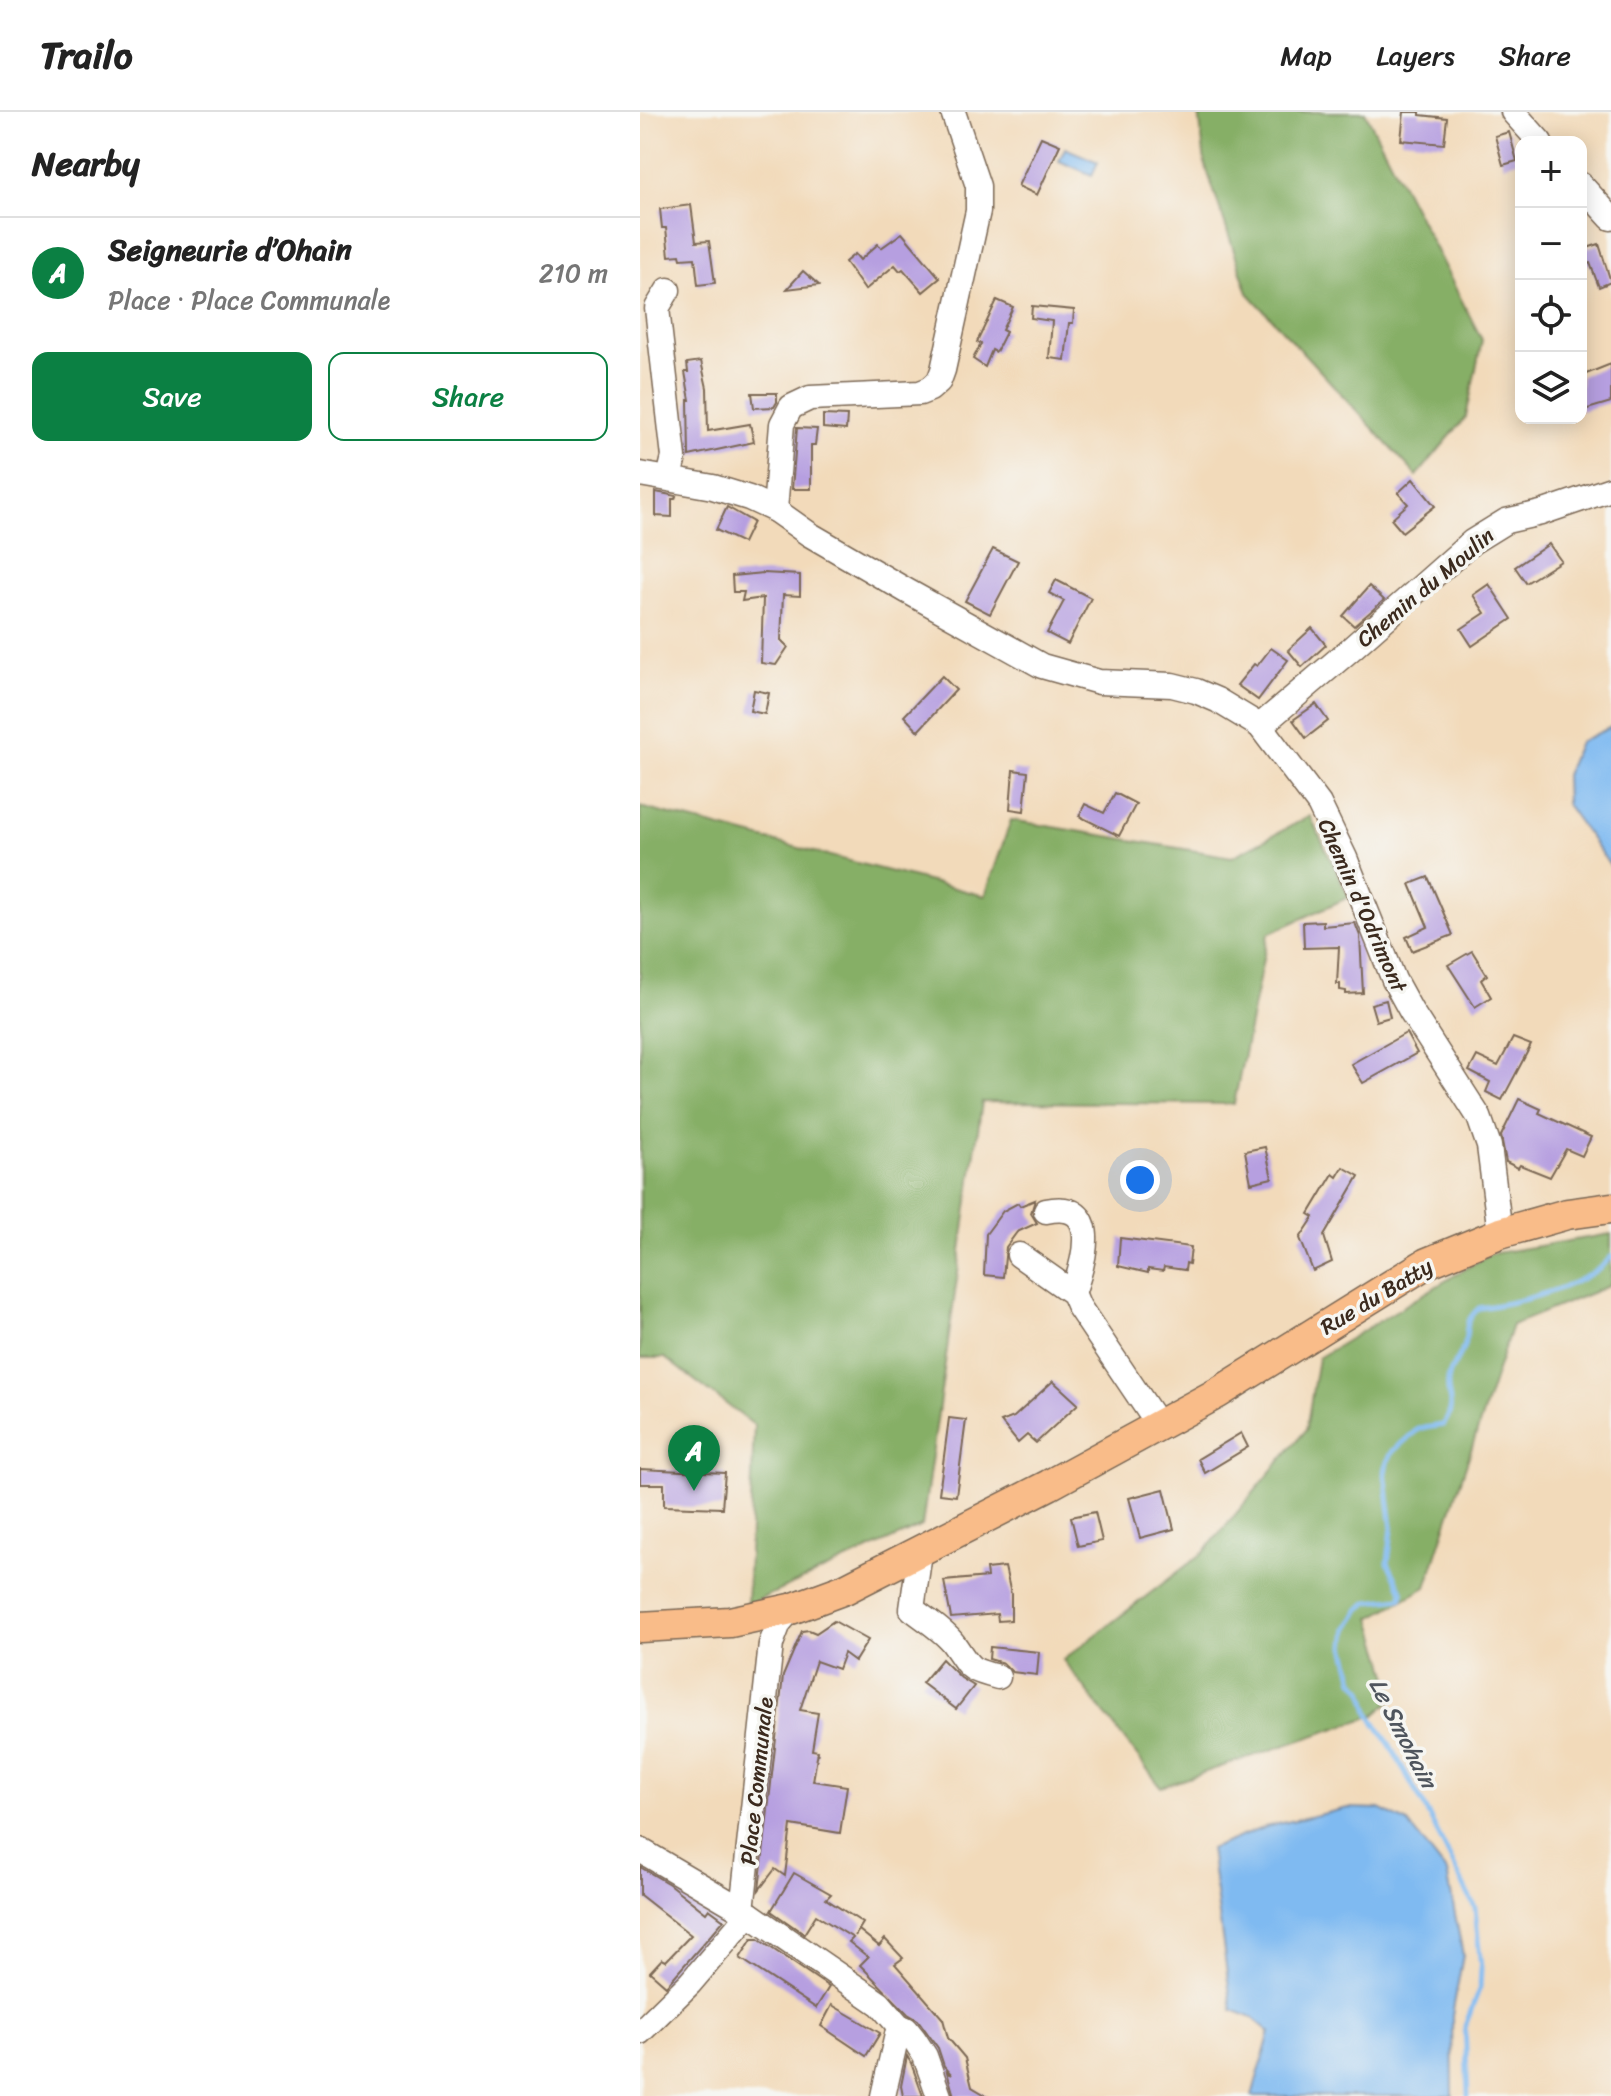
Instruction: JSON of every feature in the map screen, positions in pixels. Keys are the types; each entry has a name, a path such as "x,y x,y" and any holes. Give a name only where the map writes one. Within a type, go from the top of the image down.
{"main road":[{"name":"Rue du Batty","path":"791,1609 845,1589 920,1552 1159,1426 1265,1365 1407,1273 1500,1233 1567,1214 1611,1208"},
{"path":"640,1627 730,1622 791,1609"}],"street":[{"path":"775,510 782,424 791,407 810,398 920,393 939,381 952,339 978,211 978,186 953,112"},
{"path":"1513,112 1535,136"},
{"path":"1587,192 1611,218"},
{"path":"668,290 657,308 674,457 669,478"},
{"name":"Chemin d'Odrimont","path":"640,474 749,498 775,510 870,570 1028,660 1099,682 1172,685 1196,691 1260,726 1319,804 1345,858 1394,980 1479,1117 1489,1146 1500,1233"},
{"name":"Chemin du Moulin","path":"1260,726 1472,542 1506,521 1541,513 1611,489"},
{"path":"1046,1211 1061,1208 1071,1211 1079,1216 1084,1228 1083,1262 1073,1293"},
{"path":"1019,1255 1073,1293 1079,1307 1159,1426"},
{"path":"920,1552 912,1609 953,1643 967,1666 976,1672 998,1677"},
{"name":"Place Communale","path":"745,1912 770,1652 774,1633 791,1609"},
{"path":"730,1622 753,1634 770,1652"},
{"path":"640,1850 745,1912 880,2004 899,2026 906,2029 925,2056 939,2096"},
{"path":"640,2032 690,1983 745,1912"},
{"path":"883,2096 899,2026"}],"green space":[{"path":"1199,112 1365,112 1482,340 1466,417 1417,476 1248,293 1205,164"},
{"path":"640,807 985,896 1011,820 1232,857 1310,816 1349,897 1268,934 1234,1104 982,1102 922,1526 747,1605 754,1425 665,1358 640,1358"},
{"path":"1611,1234 1611,1285 1512,1325 1426,1587 1371,1618 1395,1697 1375,1715 1161,1787 1063,1660 1204,1552 1306,1430 1318,1358 1490,1254"}],"water":[{"path":"1065,148 1098,162 1092,175 1059,161"},
{"path":"1611,727 1611,867 1566,804 1565,775 1579,742"},
{"path":"1348,1808 1380,1809 1408,1823 1447,1873 1463,1955 1452,2016 1453,2096 1252,2096 1270,2032 1253,2018 1232,2010 1210,1849 1265,1827"}],"building":[{"path":"1404,112 1447,118 1444,144 1401,140"},
{"path":"1509,132 1515,162 1503,165 1495,136"},
{"path":"1041,137 1060,145 1037,195 1018,186"},
{"path":"691,205 696,242 709,241 715,283 698,285 695,258 669,256 660,209"},
{"path":"902,233 940,278 923,292 903,269 900,271 895,265 865,290 845,262 855,254 860,260 878,244 881,248"},
{"path":"1599,244 1611,282 1599,287 1590,263 1587,264 1587,248"},
{"path":"803,271 819,285 787,289"},
{"path":"997,300 1013,307 1002,330 1006,332 996,352 992,350 985,367 973,359 981,344 977,342"},
{"path":"1032,306 1074,310 1073,323 1069,323 1065,360 1049,358 1052,321 1031,318"},
{"path":"701,361 707,388 708,431 750,424 754,442 689,456 690,400 685,372 688,372 687,363"},
{"path":"1611,364 1611,402 1587,409 1587,374"},
{"path":"752,393 777,393 777,402 774,407 754,408"},
{"path":"823,415 847,416 846,430 823,428"},
{"path":"797,428 817,429 815,445 811,445 811,489 792,489"},
{"path":"1413,479 1435,506 1402,532 1391,519 1408,504 1398,493"},
{"path":"656,492 676,496 672,499 672,517 656,516"},
{"path":"727,507 753,522 743,543 716,530"},
{"path":"1549,544 1561,561 1526,583 1515,567"},
{"path":"993,549 1018,561 990,614 965,601"},
{"path":"763,573 800,575 800,596 783,595 781,640 788,647 776,665 761,663 763,598 742,601 744,592 733,592 732,576"},
{"path":"1056,580 1091,598 1068,644 1047,633 1064,601 1049,593"},
{"path":"1489,584 1512,619 1472,646 1461,629 1485,613 1473,595"},
{"path":"1369,586 1384,600 1354,626 1343,616"},
{"path":"1312,628 1326,645 1302,667 1288,650"},
{"path":"1271,648 1288,660 1258,700 1237,685"},
{"path":"942,676 956,690 918,731 904,716"},
{"path":"754,690 769,693 765,714 750,711"},
{"path":"1316,704 1328,721 1306,738 1293,720"},
{"path":"1013,770 1028,772 1024,811 1010,809"},
{"path":"1115,793 1136,804 1119,836 1079,816 1085,804 1104,813"},
{"path":"1428,877 1453,935 1412,951 1406,937 1428,927 1410,884"},
{"path":"1323,921 1323,926 1355,923 1360,936 1363,993 1346,994 1346,991 1340,990 1340,984 1337,984 1339,947 1304,948 1303,922"},
{"path":"1472,951 1487,975 1481,980 1491,997 1475,1007 1448,965"},
{"path":"1386,1000 1390,1017 1376,1021 1371,1004"},
{"path":"1406,1033 1417,1053 1363,1083 1351,1064"},
{"path":"1513,1038 1531,1045 1502,1100 1486,1092 1490,1082 1469,1071 1477,1056 1498,1066"},
{"path":"1519,1099 1541,1109 1539,1113 1591,1137 1582,1156 1566,1149 1550,1177 1506,1162 1501,1136"},
{"path":"1265,1147 1272,1178 1251,1183 1245,1151"},
{"path":"1343,1167 1359,1176 1324,1236 1332,1262 1313,1271 1300,1238 1314,1217 1309,1214 1333,1174 1337,1177"},
{"path":"1035,1200 1031,1213 1037,1223 1017,1232 1006,1247 1003,1277 984,1275 986,1234 1003,1211 1018,1203 1020,1206"},
{"path":"1120,1238 1191,1247 1189,1264 1186,1263 1185,1270 1164,1267 1163,1271 1148,1269 1148,1273 1118,1266"},
{"path":"1053,1381 1078,1404 1036,1443 1027,1435 1018,1443 1001,1422 1014,1417"},
{"path":"949,1418 966,1420 956,1496 939,1494"},
{"path":"1241,1433 1248,1447 1205,1473 1198,1459"},
{"path":"640,1469 725,1473 722,1508 664,1506 664,1484 640,1484"},
{"path":"1164,1489 1174,1529 1140,1538 1129,1498"},
{"path":"1095,1512 1102,1541 1078,1546 1071,1517"},
{"path":"1005,1567 1011,1594 1011,1620 998,1621 997,1614 951,1618 944,1581 987,1577 986,1569"},
{"path":"834,1621 868,1640 855,1661 844,1653 838,1669 816,1661 800,1710 818,1713 812,1750 818,1751 813,1781 847,1786 840,1833 791,1825 785,1876 775,1869 759,1890 783,1676 802,1631 816,1633"},
{"path":"990,1647 1039,1652 1037,1675 1012,1672 1003,1663 989,1659"},
{"path":"942,1659 974,1686 956,1709 922,1683"},
{"path":"640,1867 669,1884 706,1913 709,1909 724,1920 666,1986 650,1972 662,1959 666,1961 691,1935 640,1895"},
{"path":"794,1873 831,1894 826,1899 863,1923 855,1936 859,1930 879,1946 885,1939 903,1958 895,1964 943,2019 948,2038 965,2058 972,2087 987,2096 954,2096 947,2072 952,2075 944,2066 938,2048 918,2020 908,2014 860,1965 868,1957 849,1942 853,1938 816,1915 804,1934 771,1911"},
{"path":"752,1939 758,1939 829,1987 816,2008 740,1958"},
{"path":"832,2005 880,2033 866,2056 821,2026"},
{"path":"907,2056 923,2096 903,2096 901,2086"}],"waterway":[{"name":"Le Smohain","path":"1468,2096 1465,2026 1480,1987 1481,1968 1475,1908 1423,1804 1370,1715 1363,1690 1354,1680 1345,1646 1347,1629 1360,1609 1369,1602 1401,1598 1403,1593 1388,1563 1392,1528 1385,1473 1387,1462 1393,1451 1418,1429 1443,1425 1448,1418 1449,1376 1462,1352 1473,1314 1479,1308 1531,1298 1568,1285 1600,1268 1611,1257"}],"place":[{"name":"Seigneurie d’Ohain","path":"694,1491"}]}
